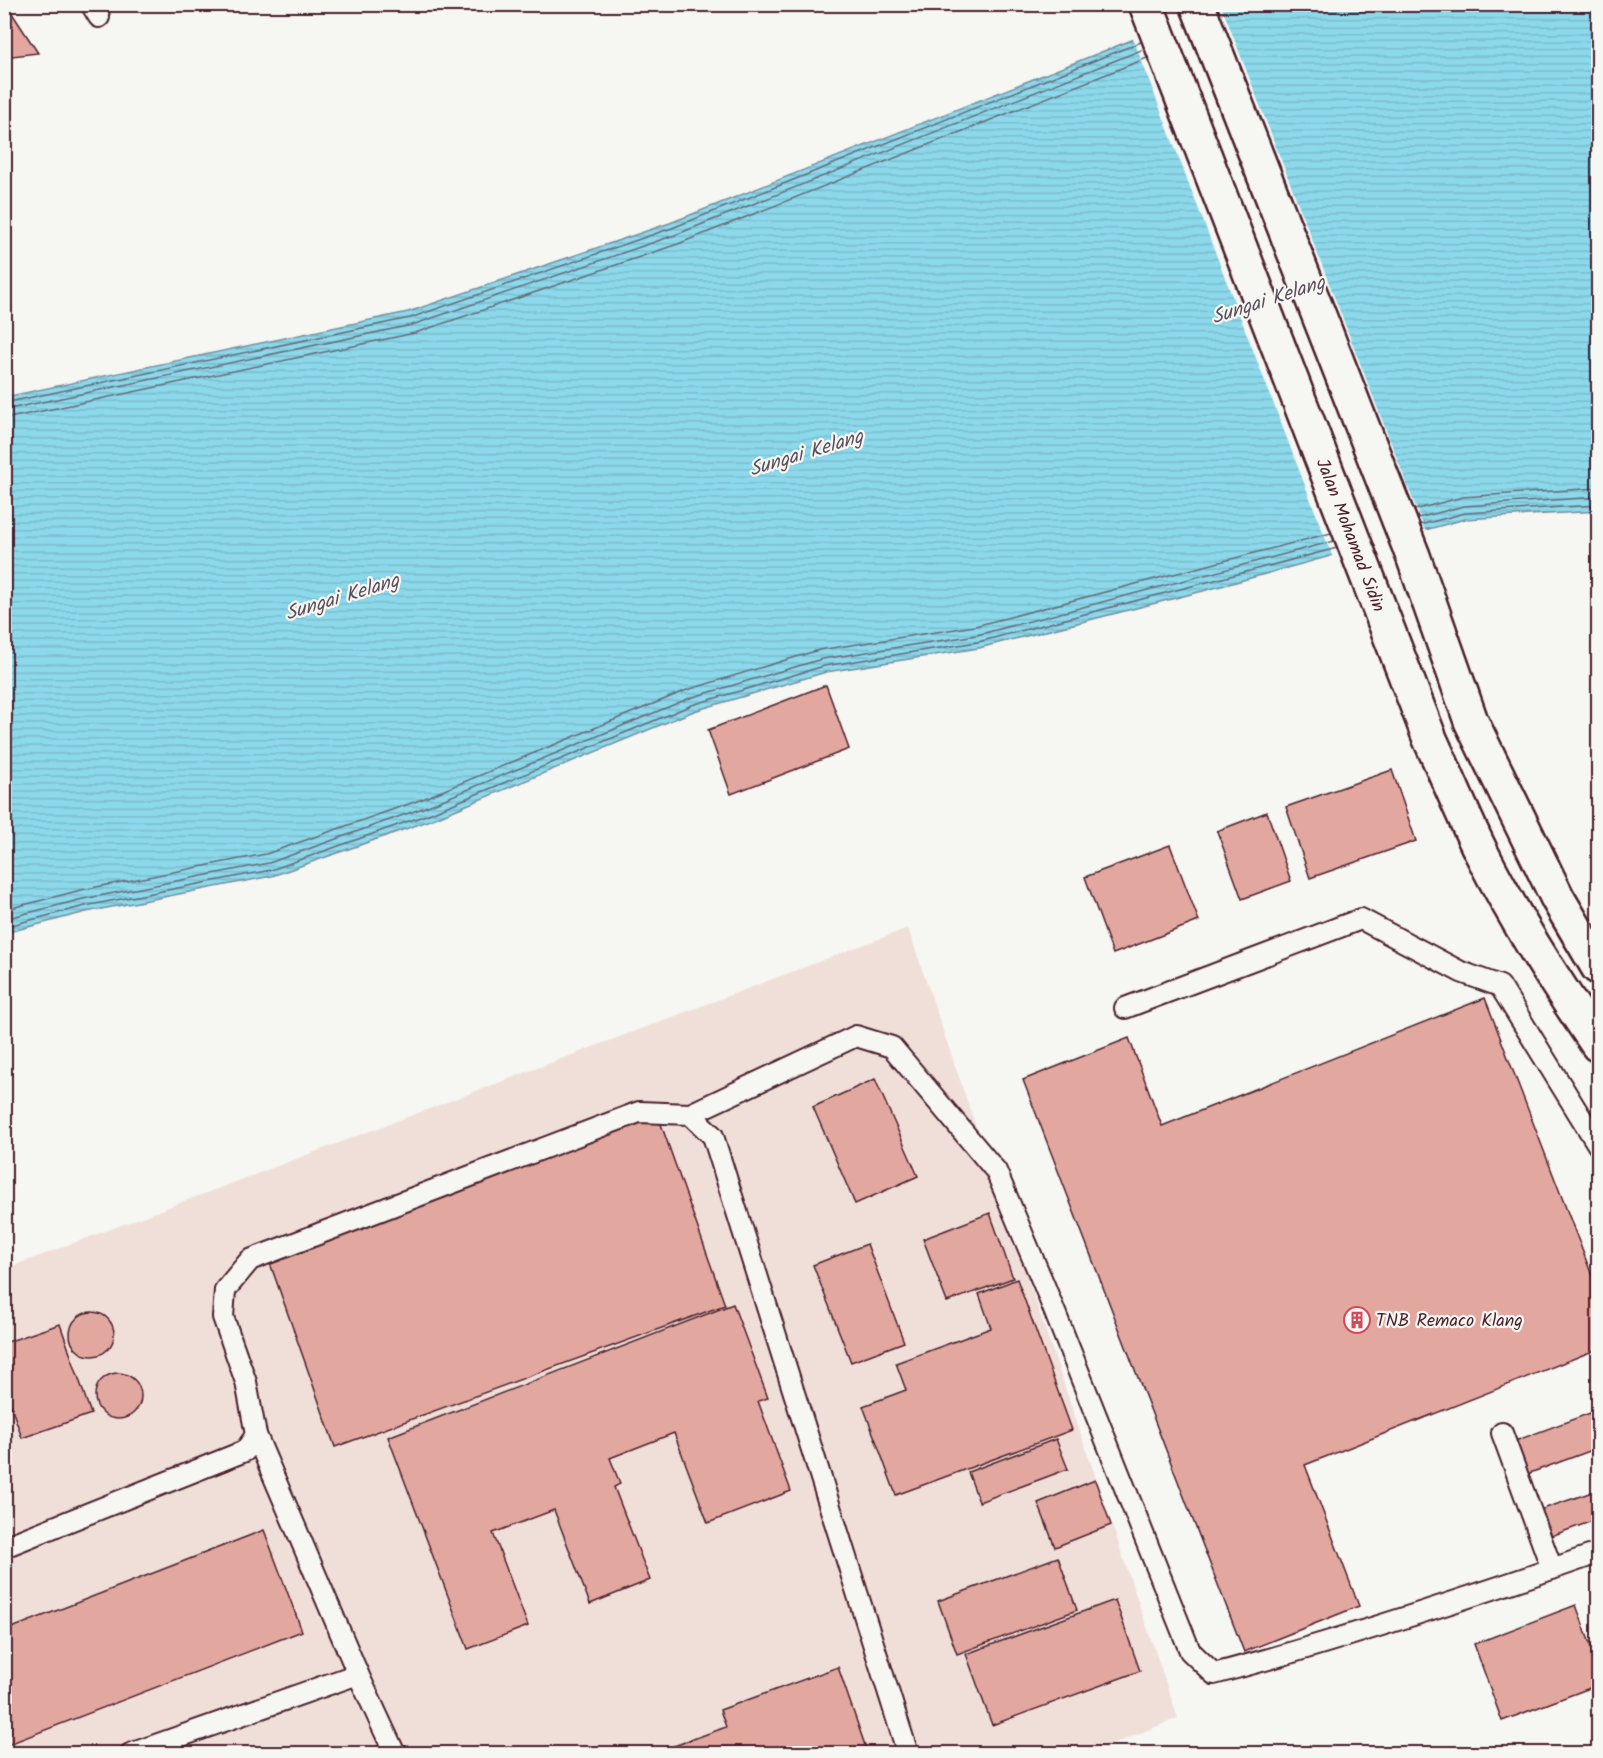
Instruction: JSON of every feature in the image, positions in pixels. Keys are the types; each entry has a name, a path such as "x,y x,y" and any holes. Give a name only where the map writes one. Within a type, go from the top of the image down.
{"main road":[{"name":"Jalan Mohamad Sidin","path":"1146,4 1430,739 1481,852 1520,924 1560,989 1599,1045"},
{"path":"1197,4 1413,555 1471,721 1558,899 1599,967"}],"lane":[{"path":"1125,1008 1361,919 1461,972 1500,986 1599,1145"},
{"path":"395,1754 358,1674 256,1435 246,1382 223,1317 225,1290 250,1260 639,1112 690,1114 856,1036 892,1047 996,1171 1049,1296 1190,1651 1214,1674 1599,1553"},
{"path":"690,1114 713,1136 908,1754"},
{"path":"1502,1433 1552,1569"},
{"path":"4,1547 245,1451 256,1435"},
{"path":"130,1754 358,1674"}],"shaded area":[{"path":"908,928 1178,1718 1089,1754 5,1754 5,1269"}],"water":[{"name":"Sungai Kelang","path":"1220,5 1598,5 1598,511 1465,519 1203,591 979,648 826,672 694,711 428,821 272,876 86,912 5,933 5,397 408,312 670,223"}],"pier":[{"path":"1212,4 1221,5 1426,533 1333,558 1132,36"}],"building":[{"path":"4,4 6,4 38,53 4,57"},
{"path":"826,685 849,749 731,794 708,730"},
{"path":"1392,770 1416,841 1310,878 1286,807"},
{"path":"1267,812 1291,881 1242,899 1217,831"},
{"path":"1170,845 1199,921 1113,954 1085,877"},
{"name":"TNB Remaco Klang","path":"1485,998 1598,1291 1598,1349 1305,1465 1359,1606 1244,1652 1023,1080 1129,1038 1162,1126"},
{"path":"875,1079 918,1176 855,1204 813,1107"},
{"path":"656,1110 725,1305 335,1447 266,1252"},
{"path":"990,1213 1013,1278 947,1302 923,1239"},
{"path":"867,1244 904,1342 851,1362 813,1265"},
{"path":"1017,1279 1072,1430 896,1495 863,1406 906,1390 896,1363 991,1328 979,1294"},
{"path":"733,1304 768,1398 758,1401 791,1491 708,1523 674,1433 610,1458 620,1484 614,1487 650,1580 590,1604 554,1510 493,1533 528,1626 468,1649 388,1437"},
{"path":"92,1312 101,1313 108,1318 113,1325 113,1343 108,1350 101,1355 92,1356 83,1355 76,1350 71,1343 70,1334 71,1325 76,1318 83,1313"},
{"path":"60,1324 91,1414 22,1438 4,1386 4,1343"},
{"path":"118,1373 134,1380 141,1396 134,1412 118,1419 102,1412 95,1396 102,1380"},
{"path":"1598,1410 1598,1448 1519,1477 1507,1444"},
{"path":"1056,1439 1068,1469 979,1502 968,1472"},
{"path":"1095,1480 1111,1525 1055,1547 1038,1503"},
{"path":"1598,1490 1598,1519 1543,1539 1534,1512"},
{"path":"264,1530 302,1631 4,1746 4,1631"},
{"path":"1058,1557 1077,1610 957,1654 938,1601"},
{"path":"1115,1600 1140,1671 992,1725 966,1654"},
{"path":"1576,1605 1598,1666 1598,1685 1502,1721 1474,1644"},
{"path":"838,1667 868,1754 652,1754 726,1727 720,1710"}],"place":[{"name":"TNB Remaco Klang","path":"1357,1320"}]}
